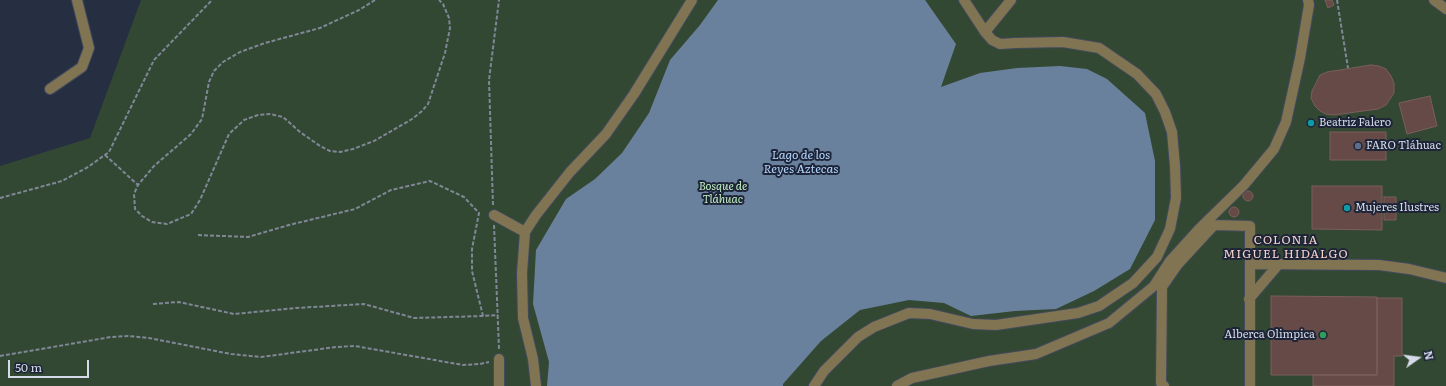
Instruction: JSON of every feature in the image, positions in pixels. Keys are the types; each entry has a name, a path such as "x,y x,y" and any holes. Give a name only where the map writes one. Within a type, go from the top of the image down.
{"street":[{"path":"50,89 82,66 89,48 77,0"},
{"path":"536,386 533,359 523,318 522,273 525,232 536,215 570,172 606,134 634,94 692,0"},
{"path":"814,386 824,371 858,337 874,327 909,313 930,314 973,324 996,325 1078,313 1099,306 1133,283 1157,256 1170,229 1176,198 1172,132 1165,112 1156,94 1137,74 1099,48 1063,42 1016,42 1000,44 992,40 985,32 964,0"},
{"path":"985,32 1011,0"},
{"path":"898,386 912,378 989,361 1036,354 1109,323 1154,286 1170,261 1199,229 1244,185 1274,149 1286,122 1300,58 1309,5 1308,0"},
{"path":"494,215 525,232"},
{"path":"1164,386 1161,383 1162,287 1178,264 1214,225 1250,226 1250,386"},
{"path":"1157,256 1170,261"},
{"path":"1250,264 1379,265 1409,269 1446,278"},
{"path":"1249,299 1278,265"},
{"path":"498,359 499,386"}],"path":[{"path":"0,198 62,181 88,168 109,152 154,60 212,0"},
{"path":"375,0 359,10 320,28 265,43 240,52 223,62 214,71 209,82 202,119 191,134 154,166 138,185 134,194 135,209 142,216 152,222 167,224 191,214 200,200 229,134 244,120 258,115 270,114 283,117 300,132 320,146 330,151 340,152 374,141 412,119 428,104 445,53 450,28 443,4 439,0"},
{"path":"0,356 111,337 128,336 149,338 231,354 261,357 336,347 355,346 463,365 480,364 498,359 498,315 489,80 498,0"},
{"path":"1337,0 1348,68"},
{"path":"105,155 138,185"},
{"path":"198,235 248,237 289,225 355,209 391,190 430,181 464,197 479,212 472,249 472,271 483,316"},
{"path":"153,304 178,302 234,314 296,308 364,304 414,318 498,315"}],"green space":[{"name":"Bosque de Tláhuac","path":"141,0 1446,0 1446,386 0,386 0,166 90,138"}],"water":[{"name":"Lago de los Reyes Aztecas","path":"718,0 925,0 956,44 941,87 980,73 1017,68 1060,66 1087,69 1107,79 1145,113 1155,161 1155,220 1130,269 1094,291 1056,309 1015,311 971,316 944,303 909,300 860,310 821,341 783,384 783,386 547,386 549,362 533,304 536,250 566,199 595,179 622,153 649,113 670,60 700,25"}],"building":[{"path":"1325,0 1332,0 1334,5 1328,8"},
{"path":"1371,65 1386,69 1394,83 1394,93 1386,105 1378,109 1334,115 1326,114 1315,106 1311,98 1312,91 1320,75 1327,72"},
{"path":"1430,96 1437,126 1407,134 1399,103"},
{"name":"FARO Tláhuac","path":"1330,132 1386,132 1386,160 1330,160"},
{"name":"Mujeres Ilustres","path":"1312,186 1382,186 1382,230 1312,229"},
{"path":"1246,191 1250,191 1253,196 1250,201 1246,201 1243,198 1243,194"},
{"path":"1384,197 1396,197 1396,220 1384,220"},
{"path":"1232,207 1236,207 1239,212 1236,217 1232,217 1229,214 1229,210"},
{"path":"1271,296 1377,297 1377,375 1271,375"},
{"path":"1377,298 1402,298 1402,356 1394,356 1394,386 1313,386 1313,375 1377,375"}],"place":[{"name":"Beatriz Falero","path":"1311,123"},
{"name":"FARO Tláhuac","path":"1358,146"},
{"name":"Mujeres Ilustres","path":"1347,208"},
{"name":"Alberca Olimpica","path":"1323,335"}],"district":[{"name":"COLONIA MIGUEL HIDALGO","path":"1286,247"}]}
